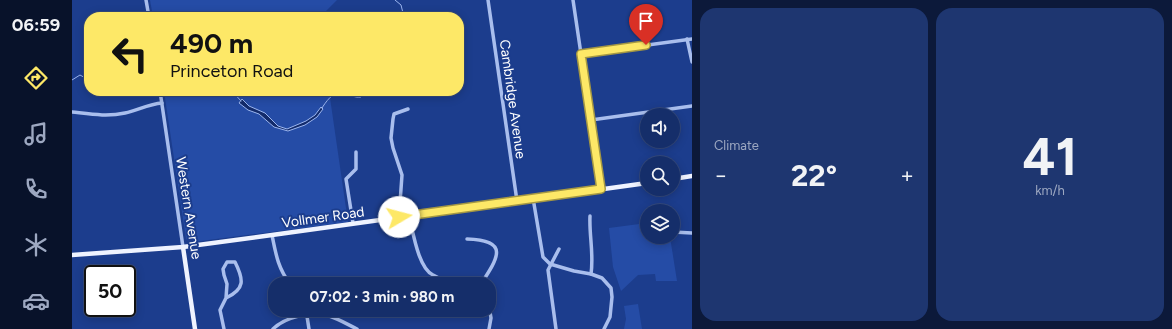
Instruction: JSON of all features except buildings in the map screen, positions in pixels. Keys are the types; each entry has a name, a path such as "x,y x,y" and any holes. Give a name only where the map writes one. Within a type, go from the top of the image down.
{"main road":[{"path":"680,178 692,176"},
{"name":"Vollmer Road","path":"72,255 183,246 272,236 353,223 640,184"},
{"name":"Western Avenue","path":"183,246 196,329"}],"street":[{"path":"146,0 148,12"},
{"name":"Cambridge Avenue","path":"488,0 517,201"},
{"path":"573,0 601,189"},
{"path":"687,39 692,62"},
{"path":"581,54 692,39"},
{"name":"Western Avenue","path":"161,96 183,246"},
{"path":"72,112 113,115 130,112 151,104 162,103"},
{"path":"591,120 692,106"},
{"path":"399,217 402,175 393,148 391,138 392,126 394,114 408,109"},
{"path":"353,223 346,179 356,169 356,152"},
{"path":"533,198 544,257 550,264 574,272 591,274 602,278 610,288 612,308 610,317 604,329"},
{"path":"409,216 420,257 427,272 438,277"},
{"path":"590,216 589,227 593,260 591,274"},
{"path":"680,232 692,233"},
{"path":"272,236 278,261 284,277"},
{"path":"467,239 482,239 490,242 495,247 497,254 492,268 486,277"},
{"path":"556,329 548,270 558,249"},
{"path":"224,329 220,310 226,298 227,284 223,268 227,262 235,262 239,271 241,284 240,288 235,294 226,298"},
{"path":"273,329 282,322 296,317"},
{"path":"307,317 310,329"},
{"path":"330,317 357,329"},
{"path":"489,329 491,317"}],"shaded area":[{"path":"150,0 337,0 325,12 152,12"},
{"path":"165,96 330,96 348,222 193,242 186,239"},
{"path":"242,99 249,106 265,113 278,126 287,129 306,121 315,115 321,107 323,109 317,117 305,125 288,131 274,127 259,114 248,110 239,103"},
{"path":"640,224 640,244 671,244 677,281 656,281 655,274 638,275 621,291 613,267 609,228"},
{"path":"638,304 642,329 624,329 626,319 624,306"}],"waterway":[{"path":"395,0 401,5 403,12"},
{"path":"72,80 80,75 84,77"},
{"path":"236,96 241,101"},
{"path":"322,108 332,96"},
{"path":"353,96 362,96"}],"route":[{"path":"399,217 601,189 581,54 646,45"}]}
